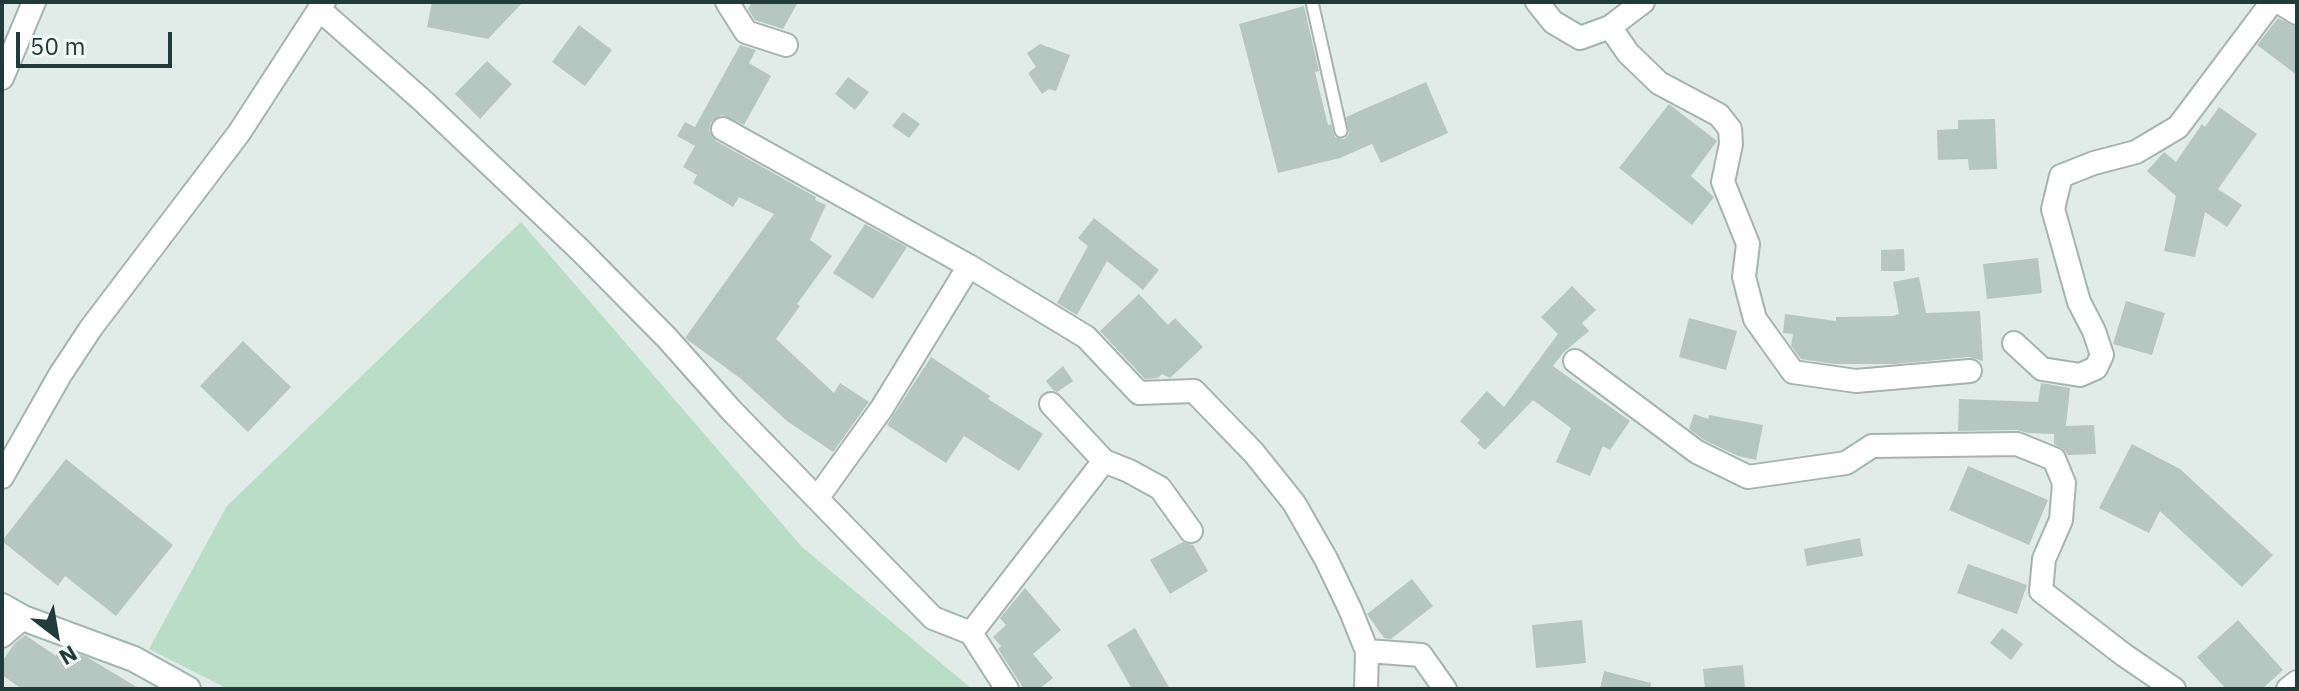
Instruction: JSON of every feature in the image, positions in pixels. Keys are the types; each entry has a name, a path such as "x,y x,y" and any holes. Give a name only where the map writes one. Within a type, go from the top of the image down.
{"street":[{"path":"2,78 34,2"},
{"path":"727,2 746,32 786,45"},
{"path":"1537,2 1553,22 1580,38 1610,27 1643,2"},
{"path":"2014,343 2042,369 2080,375 2096,368 2102,355 2079,302 2053,209 2061,176 2136,152 2178,127 2272,2"},
{"path":"2279,2 2297,13"},
{"path":"2,477 60,375 91,328 239,133 322,6 580,250 933,618 971,633 1007,689"},
{"path":"1610,27 1628,53 1659,83 1719,115 1730,129 1731,144 1723,182 1748,244 1744,277 1755,319 1793,372 1856,381 1970,371"},
{"path":"723,129 969,266 1086,337 1139,393 1194,391 1254,453 1294,503 1326,559 1367,651 1366,689"},
{"path":"818,497 882,408 969,266"},
{"path":"1575,361 1697,452 1748,477 1846,463 1872,446 2017,444 2054,459 2064,483 2061,520 2044,559 2041,591 2174,689"},
{"path":"1051,404 1104,461 1160,488 1191,531"},
{"path":"971,633 1104,461"},
{"path":"2,636 13,612 134,659 188,689"},
{"path":"1367,651 1421,655 1445,689"},
{"path":"2288,689 2297,682"}],"lane":[{"path":"1312,2 1341,131"}],"green space":[{"path":"521,222 802,547 972,689 228,689 149,649 227,506"}],"building":[{"path":"432,2 523,2 488,39 427,27"},
{"path":"752,2 798,2 783,29 755,20 748,9"},
{"path":"1304,6 1319,71 1315,72 1328,125 1331,124 1335,137 1344,139 1349,134 1346,117 1426,82 1448,133 1381,163 1372,144 1340,158 1278,173 1239,24"},
{"path":"2278,18 2297,27 2297,75 2257,45"},
{"path":"579,25 612,50 585,86 552,62"},
{"path":"1040,44 1070,55 1056,91 1049,89 1042,94 1028,73 1036,67 1027,53"},
{"path":"740,45 756,50 749,63 771,76 744,125 722,115 711,122 709,130 716,141 826,205 810,240 832,256 776,339 834,393 840,383 869,402 833,452 787,421 740,378 685,338 774,214 739,197 733,207 693,183 697,175 683,167 695,146 677,136 685,122 695,127"},
{"path":"487,61 512,84 480,119 455,94"},
{"path":"848,77 869,92 855,110 835,94"},
{"path":"1669,104 1717,141 1691,176 1714,197 1692,225 1619,168"},
{"path":"2219,107 2257,134 2218,189 2242,205 2227,227 2205,212 2195,257 2164,251 2176,196 2147,171 2164,152 2176,162 2202,124 2205,127"},
{"path":"903,112 920,124 909,138 892,126"},
{"path":"1995,119 1997,169 1969,170 1968,159 1938,160 1937,130 1958,129 1958,120"},
{"path":"1094,218 1159,270 1143,290 1107,261 1077,315 1057,303 1088,246 1078,238"},
{"path":"865,224 907,247 873,299 833,273"},
{"path":"1904,249 1905,271 1881,271 1881,250"},
{"path":"2038,258 2042,293 1987,299 1983,264"},
{"path":"1919,277 1926,313 1980,311 1983,361 1969,357 1895,364 1835,364 1801,359 1791,346 1793,334 1783,333 1785,314 1836,321 1836,317 1899,314 1893,282"},
{"path":"1572,286 1596,310 1582,323 1589,331 1553,366 1630,421 1610,450 1603,446 1590,476 1556,462 1571,428 1533,400 1485,450 1477,443 1480,440 1460,421 1487,391 1504,407 1558,334 1541,317"},
{"path":"1139,294 1168,325 1175,318 1203,347 1170,378 1162,374 1158,378 1145,379 1100,331"},
{"path":"2126,301 2165,313 2152,355 2113,344"},
{"path":"1689,318 1737,331 1726,370 1679,357"},
{"path":"243,341 291,387 248,432 200,386"},
{"path":"931,357 1043,434 1019,471 964,436 946,463 887,425"},
{"path":"1063,366 1073,381 1057,392 1046,381"},
{"path":"2041,383 2070,388 2066,426 2094,425 2096,454 2068,455 2054,444 2054,434 2017,430 1958,431 1959,399 2038,402"},
{"path":"1694,414 1708,419 1709,415 1763,425 1756,460 1738,456 1689,429"},
{"path":"2132,444 2180,469 2273,555 2242,587 2160,511 2149,533 2099,508"},
{"path":"66,459 173,545 116,616 65,576 58,586 2,541"},
{"path":"1968,466 2048,500 2029,545 1949,510"},
{"path":"1860,538 1863,556 1807,566 1804,549"},
{"path":"1183,542 1193,545 1208,571 1170,594 1150,560"},
{"path":"1968,564 2027,585 2017,614 1957,593"},
{"path":"1412,579 1433,606 1391,639 1384,638 1367,614"},
{"path":"1025,588 1061,630 1033,654 1053,678 1039,689 1024,689 993,637 1006,625 1000,618"},
{"path":"1582,620 1586,663 1536,668 1532,625"},
{"path":"2238,620 2283,670 2262,689 2226,689 2197,657"},
{"path":"1135,628 1170,689 1132,689 1107,645"},
{"path":"2002,628 2023,644 2011,660 1990,643"},
{"path":"25,635 56,656 61,648 87,657 140,689 22,689 2,675 2,662 14,644"},
{"path":"1743,665 1745,689 1705,689 1703,669"},
{"path":"1604,671 1651,683 1650,689 1600,689"}]}
